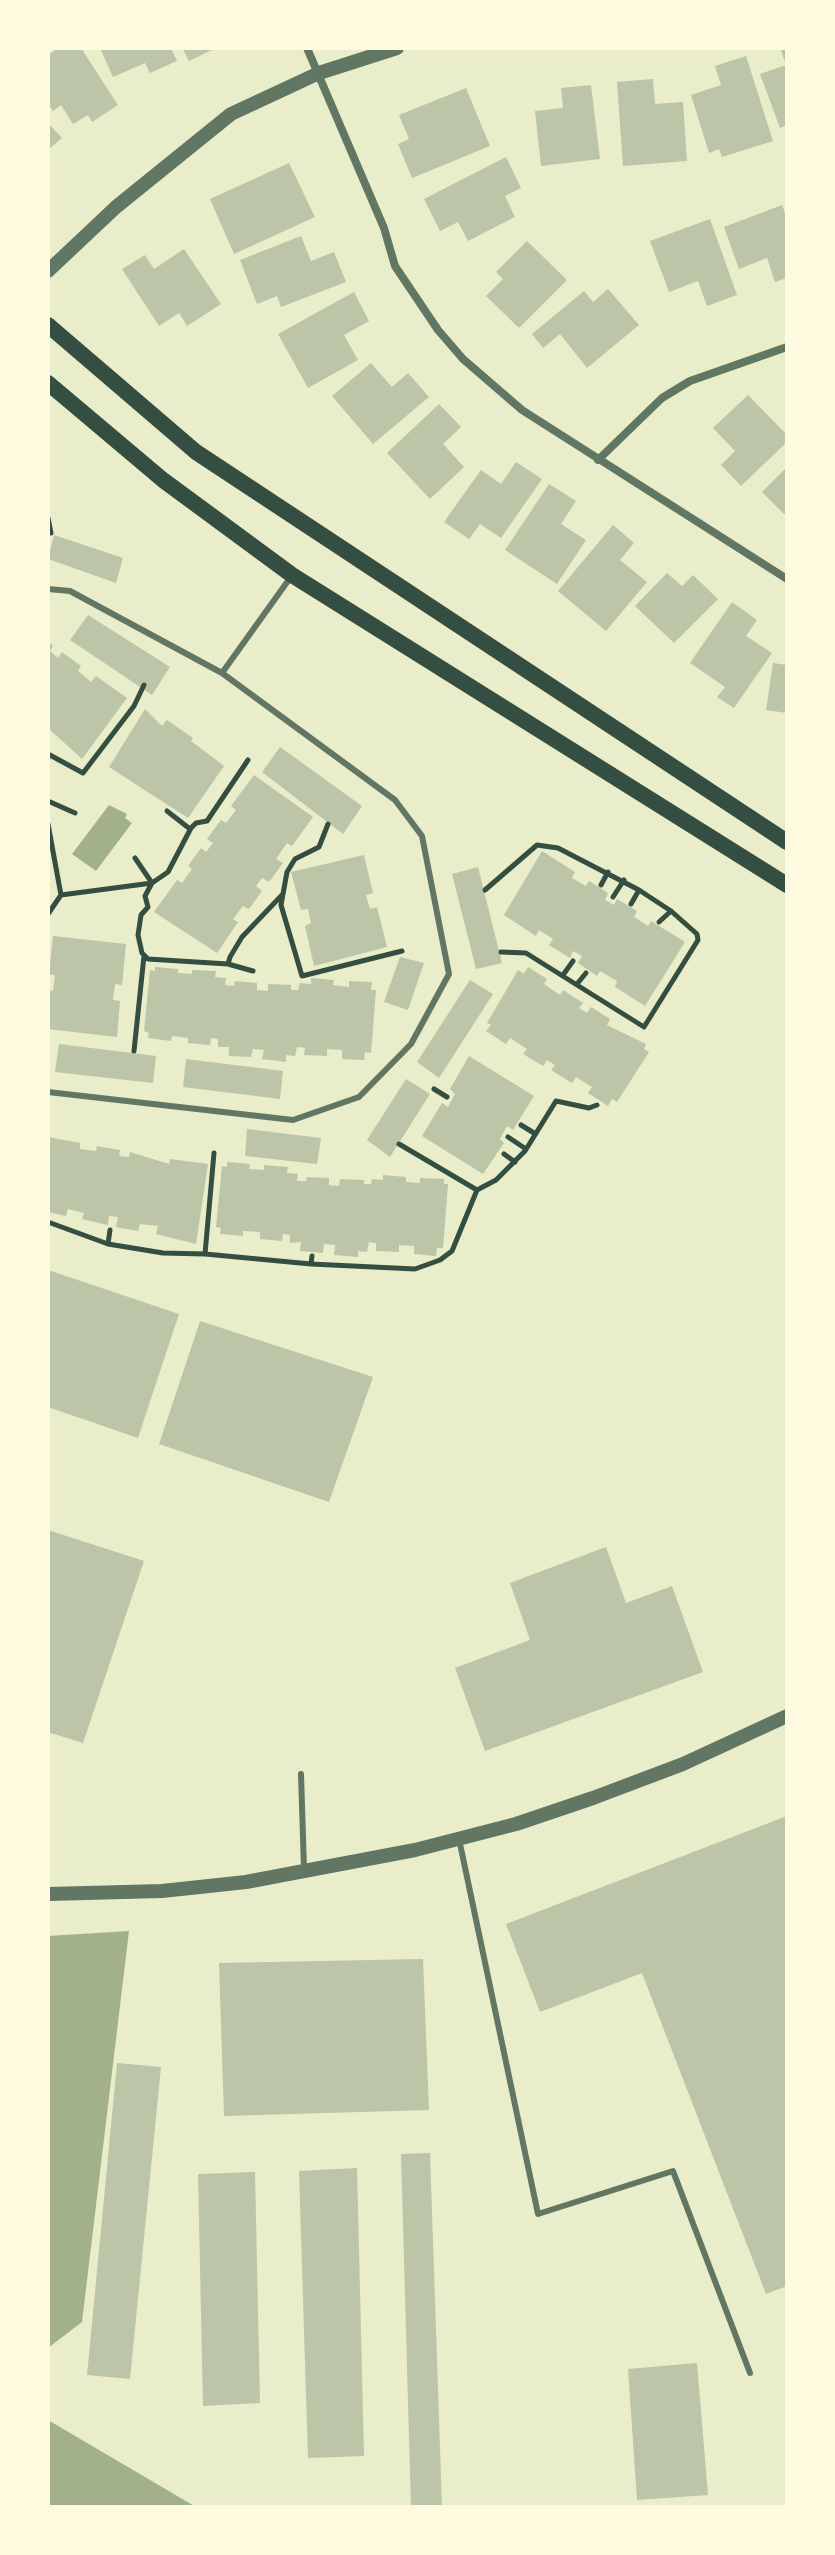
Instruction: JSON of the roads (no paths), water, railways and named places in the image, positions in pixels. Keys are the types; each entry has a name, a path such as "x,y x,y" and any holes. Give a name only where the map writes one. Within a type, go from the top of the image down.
{"main road":[{"path":"48,325 208,460 787,842"},
{"path":"48,383 163,480 292,575 787,885"}],"street":[{"path":"307,48 384,228 395,266 438,330 463,359 522,410 787,579"},
{"path":"48,271 150,178 231,114 319,73 397,48"},
{"path":"598,460 662,398 690,381 787,347"},
{"path":"48,1894 162,1891 305,1872 459,1839 516,1824 683,1764 787,1716"}],"lane":[{"path":"222,673 292,575"},
{"path":"48,589 70,591 222,673 395,800 422,836 449,974 411,1044 359,1097 293,1120 48,1092"},
{"path":"301,1774 301,1836 305,1872"},
{"path":"459,1839 538,2214 673,2171 750,2373"}]}
